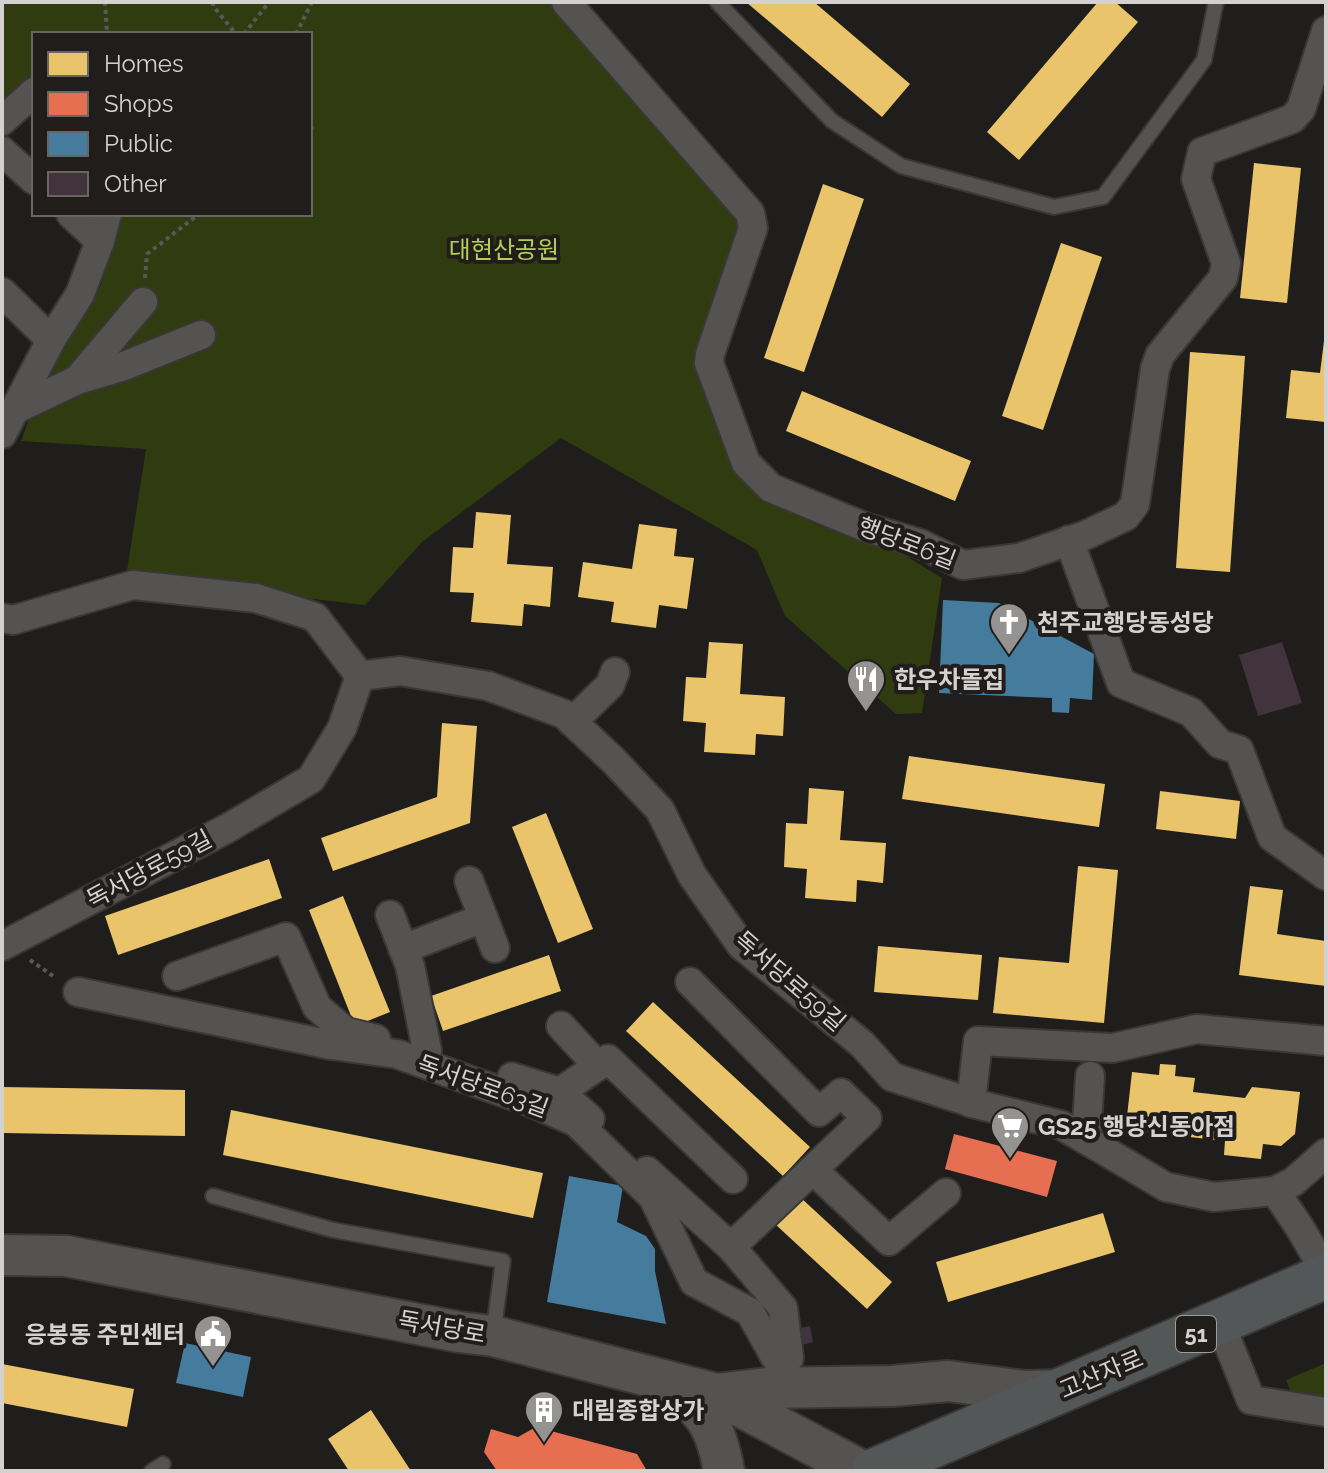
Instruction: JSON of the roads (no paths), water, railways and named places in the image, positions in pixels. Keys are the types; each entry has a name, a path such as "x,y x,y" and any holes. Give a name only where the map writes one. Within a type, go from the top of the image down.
{"main road":[{"name":"독서당로","path":"2,1255 66,1256 493,1336 666,1379 717,1394 862,1471"},
{"name":"고산자로","path":"874,1471 1326,1275"},
{"path":"666,1379 703,1411 716,1437 724,1471"},
{"path":"717,1394 767,1388 893,1386 948,1381 1025,1391 1065,1390"}],"street":[{"name":"행당로6길","path":"566,2 750,213 753,228 709,363 746,463 771,488 865,527 921,544 963,565 1019,558 1126,516 1135,504 1155,369 1160,355 1223,278 1226,263 1196,179 1202,152 1292,119 1301,109 1326,31"},
{"path":"2,121 32,94"},
{"path":"2,151 32,178"},
{"path":"2,434 51,340 80,294 103,228 76,216"},
{"path":"2,292 51,340"},
{"path":"77,380 143,302"},
{"path":"16,409 77,380 124,366 201,335"},
{"path":"1069,540 1121,683 1191,712 1220,744 1239,750 1272,837 1326,876"},
{"path":"2,618 13,620 133,585 256,598 315,617 360,676"},
{"name":"독서당로59길","path":"4,945 228,828 311,779 342,728 360,676 400,671 488,686 564,714 613,760 660,810 692,875 741,945 862,1044 892,1077 971,1103 1061,1125 1166,1187 1214,1197 1275,1191"},
{"path":"572,722 610,685 615,672"},
{"path":"469,881 495,948"},
{"path":"390,915 410,966 427,1050"},
{"path":"403,949 483,918"},
{"path":"177,976 286,937 317,1007 346,1032 427,1050 560,1092 731,1247 867,1118 841,1093 819,1112 690,982"},
{"name":"독서당로63길","path":"78,992 331,1045 397,1054 576,1122 653,1197 694,1282 750,1312 782,1357 783,1308 731,1247"},
{"path":"561,1026 598,1066"},
{"path":"971,1103 980,1032 1113,1048 1197,1029 1326,1041"},
{"path":"560,1092 608,1059 733,1179"},
{"path":"1086,1140 1090,1076"},
{"path":"1326,1153 1293,1182 1275,1191 1326,1275"},
{"path":"814,1171 889,1241 946,1193"},
{"path":"1220,1323 1251,1400 1326,1412"}],"lane":[{"path":"717,2 832,121 901,166 1054,207 1103,197 1204,60 1216,2"},
{"path":"213,1196 333,1230 503,1261 493,1336"}],"place":[{"name":"천주교행당동성당","path":"1009,656"},
{"name":"한우차돌집","path":"866,713"},
{"name":"GS25 행당신동아점","path":"1010,1160"},
{"name":"응봉동 주민센터","path":"213,1368"},
{"name":"대림종합상가","path":"544,1444"}],"park label":[{"name":"대현산공원","path":"504,249"}]}
